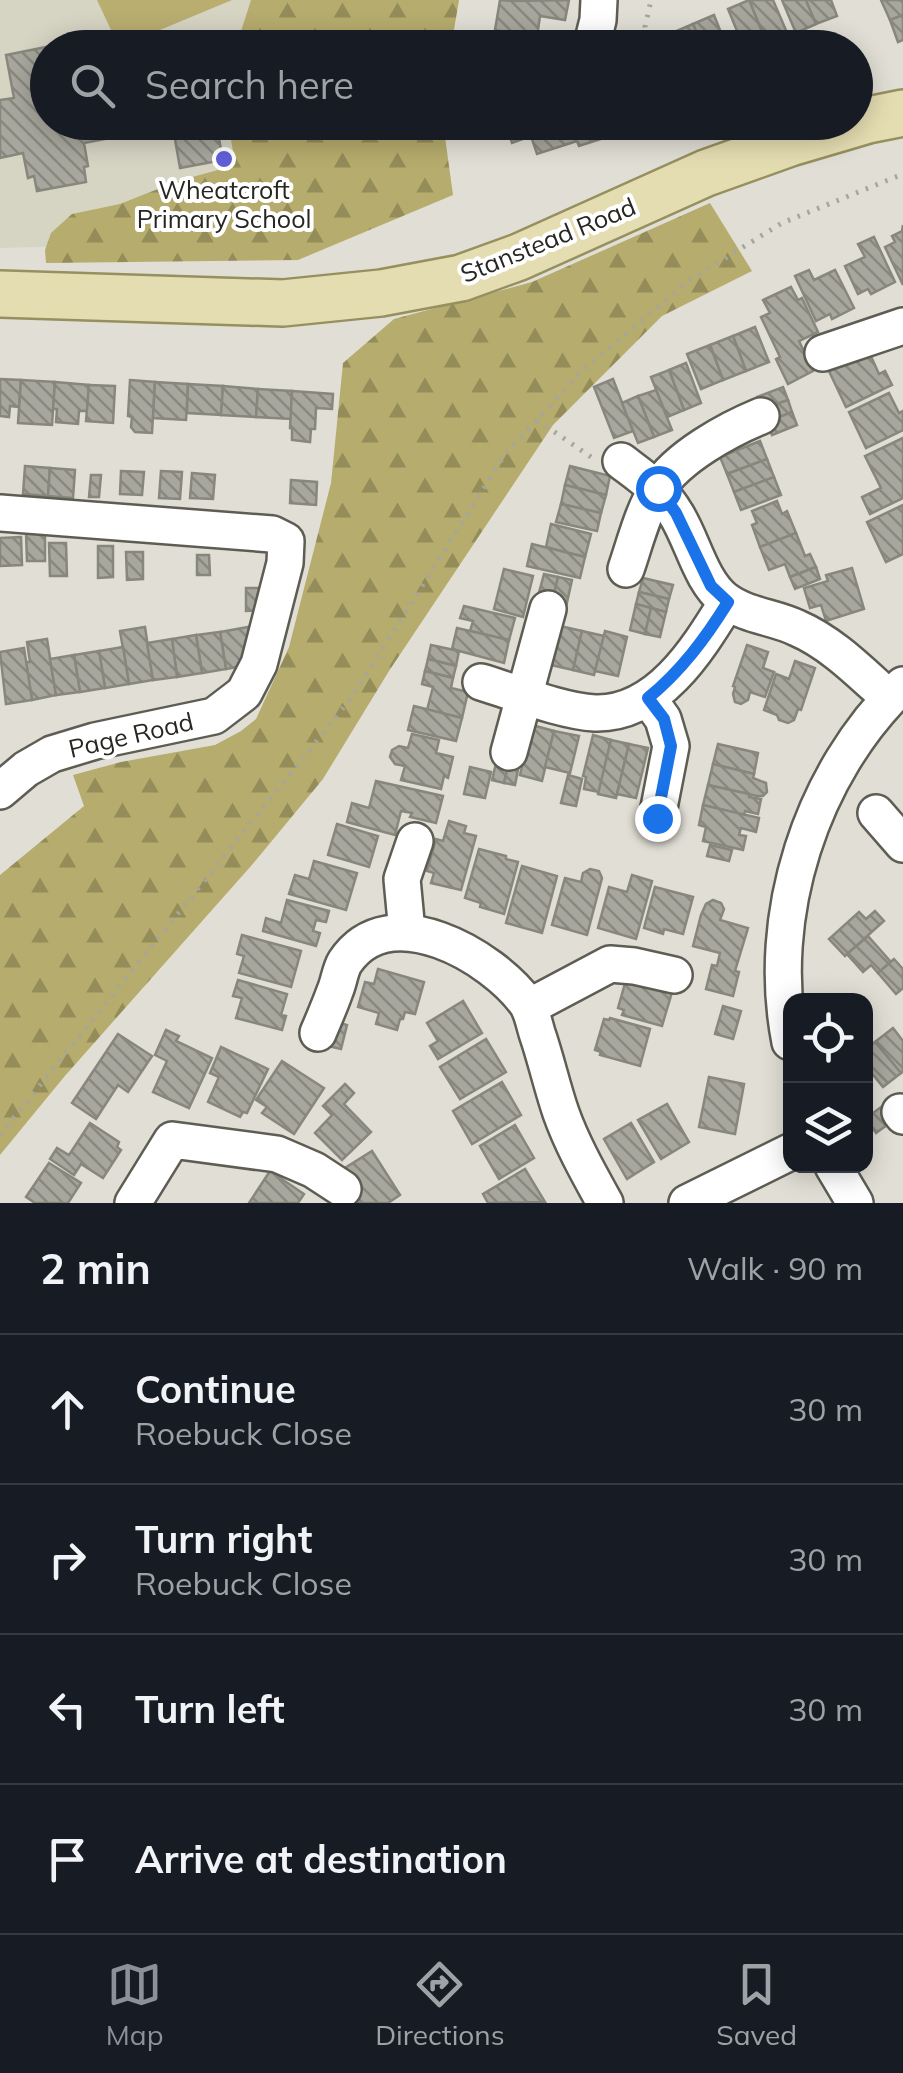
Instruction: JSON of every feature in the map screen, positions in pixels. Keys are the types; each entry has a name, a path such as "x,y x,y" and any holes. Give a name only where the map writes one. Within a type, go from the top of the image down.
{"main road":[{"name":"Stanstead Road","path":"873,119 903,114"},
{"name":"Stanstead Road","path":"0,294 283,303 382,293 461,278 519,258 706,174 800,140"}],"street":[{"path":"596,30 598,2"},
{"path":"823,353 903,326"},
{"path":"626,569 658,488 692,454 736,426 761,416"},
{"path":"621,461 658,488 676,513 711,586 728,602 798,628 896,691 844,761 804,844 789,904 783,962 785,993"},
{"name":"Page Road","path":"0,513 272,534 286,541 285,563 259,664 244,693 214,716 52,754 1,788"},
{"path":"481,682 593,713 621,711 648,698 666,683 704,640 728,602"},
{"path":"509,752 548,609"},
{"path":"648,698 664,719 671,746 657,818"},
{"path":"876,813 903,844"},
{"path":"406,932 402,878 416,841"},
{"path":"318,1034 343,964 364,943 406,932 440,939 474,956 504,977 529,1007 562,1116 605,1203"},
{"path":"529,1007 610,964 674,975"},
{"path":"133,1203 172,1140 277,1154 314,1170 343,1189"},
{"path":"687,1203 783,1155"},
{"path":"837,1173 854,1203"}],"path":[{"path":"646,30 651,0"},
{"path":"0,1135 352,697 504,456 580,372 690,280 782,223 903,174"},
{"path":"537,420 603,465 621,461"}],"shaded area":[{"name":"Wheatcroft Primary School","path":"0,0 459,0 454,30 30,30 30,140 445,140 453,195 355,206 242,241 0,248"},
{"path":"97,0 232,0 160,30 111,30"}],"green space":[{"path":"251,0 459,0 454,30 241,30"},
{"path":"231,140 445,140 453,195 298,260 46,263 45,250 51,233 72,214 120,204 225,168 233,151"},
{"path":"710,203 752,271 662,316 553,425 389,671 323,779 0,1155 0,875 84,806 73,775 215,745 256,719 289,647 331,483 343,363 394,319 532,282"}],"building":[{"path":"500,0 569,0 565,20 540,16 538,30 495,30"},
{"path":"749,0 773,0 786,30 761,30"},
{"path":"749,0 761,30 737,30 728,9"},
{"path":"782,0 806,0 816,24 795,30"},
{"path":"806,0 831,0 837,16 816,24"},
{"path":"881,0 903,0 903,15 890,20"},
{"path":"714,15 720,30 696,30 693,24"},
{"path":"903,15 903,40 898,42 890,20"},
{"path":"30,50 30,140 100,140 84,143 86,182 37,191 34,176 28,178 23,153 0,158 0,100 14,98 6,55"},
{"path":"175,140 219,140 223,160 180,168"},
{"path":"532,140 598,140 579,146 577,141 537,154"},
{"path":"903,225 903,285 885,247 895,242 892,236 902,231"},
{"path":"874,237 895,282 871,294 868,289 858,294 845,266 865,257 858,244"},
{"path":"809,270 814,280 835,270 854,308 832,319 830,314 816,321 795,276"},
{"path":"791,287 798,300 802,298 818,332 799,341 813,371 788,384 761,317 770,313 763,300"},
{"path":"755,327 769,362 746,371 733,336"},
{"path":"733,336 746,371 723,380 710,345"},
{"path":"710,345 723,380 701,389 687,354"},
{"path":"869,352 879,374 885,371 892,385 846,407 829,371"},
{"path":"686,363 701,403 684,410 669,370"},
{"path":"669,370 684,410 667,417 651,377"},
{"path":"0,379 21,380 19,407 10,406 9,417 0,416"},
{"path":"613,379 633,431 614,438 594,387"},
{"path":"21,380 55,382 52,425 18,423"},
{"path":"130,380 155,382 152,433 135,432 131,427"},
{"path":"55,382 89,385 87,411 79,411 78,424 56,422"},
{"path":"155,382 188,384 186,420 153,418"},
{"path":"188,384 223,386 221,415 187,413"},
{"path":"89,385 115,386 113,423 86,421"},
{"path":"223,386 258,389 256,417 221,415"},
{"path":"783,387 788,400 762,409 757,397"},
{"path":"258,389 292,391 291,419 256,417"},
{"path":"656,390 672,430 654,437 638,396"},
{"path":"292,391 333,394 332,409 316,408 310,442 292,440"},
{"path":"889,393 899,413 903,411 903,430 866,448 849,412"},
{"path":"638,396 654,437 638,443 622,403"},
{"path":"788,400 792,412 767,422 762,409"},
{"path":"792,412 797,425 772,435 767,422"},
{"path":"903,438 903,498 870,514 862,497 881,488 865,456"},
{"path":"760,441 767,459 727,474 720,457"},
{"path":"767,459 774,477 734,492 727,474"},
{"path":"25,466 50,468 48,496 23,494"},
{"path":"570,466 610,476 606,495 565,485"},
{"path":"50,468 75,470 73,498 48,496"},
{"path":"121,471 144,472 142,495 120,494"},
{"path":"161,471 182,472 180,499 159,498"},
{"path":"192,473 215,475 213,499 190,498"},
{"path":"91,475 101,475 99,497 89,497"},
{"path":"774,477 781,495 741,510 734,492"},
{"path":"291,480 317,482 316,505 290,503"},
{"path":"565,485 606,495 601,513 561,504"},
{"path":"777,501 782,514 787,511 796,533 760,547 752,525 757,523 752,511"},
{"path":"561,504 601,513 597,531 556,522"},
{"path":"903,505 903,554 886,562 867,522"},
{"path":"551,524 591,534 585,557 546,547"},
{"path":"45,531 45,561 27,561 26,532"},
{"path":"796,533 805,556 810,554 816,567 790,577 785,564 769,570 760,547"},
{"path":"21,537 22,565 0,566 0,538"},
{"path":"49,543 66,543 67,576 50,576"},
{"path":"532,544 585,557 580,578 527,566"},
{"path":"98,546 113,546 113,577 98,578"},
{"path":"126,552 143,552 143,579 127,580"},
{"path":"197,555 209,555 210,575 197,575"},
{"path":"816,567 820,579 795,589 790,577"},
{"path":"852,568 864,609 826,621 821,605 810,608 804,588 828,581 826,575"},
{"path":"504,569 533,576 523,617 494,609"},
{"path":"544,574 558,577 552,603 537,600"},
{"path":"558,577 572,580 566,607 552,603"},
{"path":"643,578 673,585 669,599 639,592"},
{"path":"246,588 263,588 264,610 246,611"},
{"path":"639,592 669,599 666,612 636,604"},
{"path":"636,604 651,608 645,634 630,630"},
{"path":"464,606 515,618 509,640 470,631 473,621 460,618"},
{"path":"651,608 666,612 660,637 645,634"},
{"path":"560,626 582,631 573,670 551,665"},
{"path":"145,627 153,680 129,684 120,631"},
{"path":"248,627 254,664 226,669 220,632"},
{"path":"457,628 509,640 504,663 452,649"},
{"path":"582,631 604,636 594,675 573,670"},
{"path":"605,631 627,637 618,676 595,671"},
{"path":"220,632 226,669 202,673 196,635"},
{"path":"196,635 202,673 177,677 172,639"},
{"path":"47,639 56,695 32,700 27,642"},
{"path":"172,639 177,677 153,680 147,643"},
{"path":"431,645 459,651 456,666 428,659"},
{"path":"747,645 768,652 763,668 774,672 765,697 750,692 748,700 741,704 735,702 733,686"},
{"path":"123,647 129,684 105,688 99,651"},
{"path":"24,648 32,700 6,704 0,652"},
{"path":"99,651 105,688 80,692 74,655"},
{"path":"74,655 80,692 56,695 50,659"},
{"path":"428,659 456,666 453,678 425,671"},
{"path":"795,661 815,668 801,710 788,723 764,710 776,674 789,679"},
{"path":"425,671 453,678 451,688 468,692 462,718 427,710 433,687 422,684"},
{"path":"414,706 462,718 456,741 408,730"},
{"path":"532,725 554,731 542,781 520,775"},
{"path":"554,731 579,736 570,773 545,767"},
{"path":"412,734 439,740 436,753 453,757 441,789 401,780 405,766 395,764 390,757 399,746 408,748"},
{"path":"593,735 611,740 599,792 584,789 583,776"},
{"path":"611,740 629,744 616,798 598,794"},
{"path":"629,744 648,748 636,798 617,794"},
{"path":"718,744 758,753 754,774 713,764"},
{"path":"498,755 510,758 504,783 492,780"},
{"path":"510,758 520,760 515,785 504,783"},
{"path":"713,764 754,774 753,778 766,783 767,792 757,796 708,785"},
{"path":"470,767 491,772 485,798 464,794"},
{"path":"568,775 582,779 576,806 561,803"},
{"path":"376,781 443,796 436,823 401,811 395,835 347,822 352,803 369,808"},
{"path":"708,785 761,799 758,814 745,811 744,815 703,805"},
{"path":"703,805 759,818 756,832 741,828 739,835 746,836 743,850 703,841 706,827 699,825"},
{"path":"449,821 466,826 464,833 476,836 461,890 431,883 434,873 427,871 436,839 443,841"},
{"path":"337,824 378,836 369,867 328,855"},
{"path":"710,845 732,850 729,861 707,856"},
{"path":"479,849 518,862 504,914 465,898"},
{"path":"314,861 357,873 346,910 289,894 295,875 309,879"},
{"path":"522,866 557,876 542,933 506,923"},
{"path":"590,869 599,871 602,878 587,935 552,925 565,878 581,882 583,873"},
{"path":"632,875 652,881 636,939 598,928 609,887 627,892"},
{"path":"655,887 693,897 683,934 664,929 663,934 644,928"},
{"path":"287,900 329,911 326,922 316,920 313,931 320,933 316,946 263,931 266,918 281,923"},
{"path":"713,900 724,909 720,920 748,928 735,971 739,972 733,996 706,989 712,965 717,966 720,953 693,946 701,915"},
{"path":"875,911 884,921 845,956 829,939 859,912 866,919"},
{"path":"242,935 301,951 291,987 239,973 244,956 237,954"},
{"path":"868,936 891,962 878,973 871,965 863,972 847,954"},
{"path":"894,959 903,969 903,988 896,994 878,973"},
{"path":"378,969 424,982 415,1014 405,1012 397,1030 376,1024 379,1013 358,1007 365,982 374,984"},
{"path":"238,980 287,994 281,1015 286,1016 282,1030 236,1018 242,998 233,996"},
{"path":"626,980 673,989 662,1026 622,1015 624,1010 618,1008"},
{"path":"463,1001 482,1033 438,1059 430,1046 438,1041 427,1023"},
{"path":"723,1006 741,1011 733,1039 715,1034"},
{"path":"604,1019 650,1029 640,1066 600,1055 595,1050"},
{"path":"331,1020 347,1025 341,1049 324,1045"},
{"path":"893,1028 903,1041 901,1073 875,1042"},
{"path":"166,1030 179,1036 176,1041 212,1058 189,1108 153,1092 167,1061 155,1055"},
{"path":"118,1034 152,1056 128,1092 118,1085 96,1119 72,1103"},
{"path":"486,1039 506,1072 460,1099 440,1067"},
{"path":"873,1044 901,1073 883,1087 873,1075"},
{"path":"221,1047 268,1069 247,1113 240,1117 208,1102 219,1077 210,1073"},
{"path":"282,1061 324,1088 294,1134 262,1113 267,1107 256,1100"},
{"path":"709,1077 744,1084 735,1134 699,1127"},
{"path":"502,1082 521,1115 472,1144 453,1111"},
{"path":"345,1084 354,1093 344,1104 371,1132 342,1160 315,1133 332,1115 323,1106"},
{"path":"667,1104 689,1142 661,1159 638,1120"},
{"path":"884,1105 894,1120 876,1133 873,1113"},
{"path":"90,1123 119,1142 117,1147 121,1150 103,1178 81,1164 74,1175 50,1159 57,1148 69,1155"},
{"path":"631,1123 654,1162 627,1179 604,1139"},
{"path":"515,1125 534,1158 499,1179 480,1146"},
{"path":"372,1151 400,1195 388,1203 339,1203 359,1190 345,1168"},
{"path":"49,1163 81,1183 68,1203 35,1203 26,1197"},
{"path":"525,1169 545,1202 488,1203 483,1194"},
{"path":"270,1171 304,1194 298,1203 249,1203"}],"place":[{"name":"Wheatcroft Primary School","path":"224,159"}],"route":[{"path":"657,818 671,746 664,719 648,698 704,640 728,602 711,586 676,513 658,488"}]}
